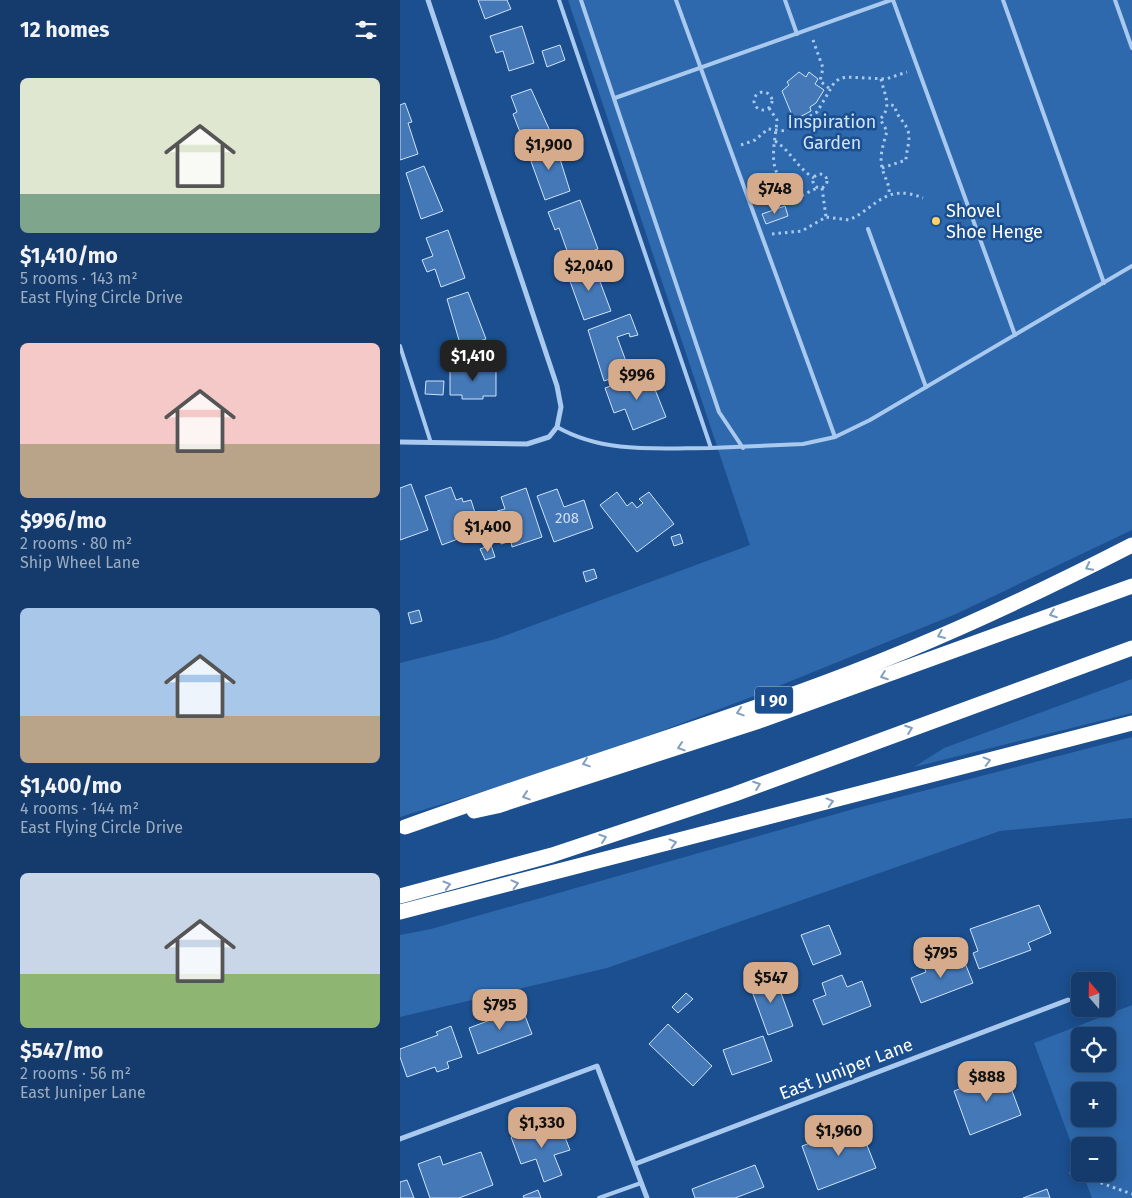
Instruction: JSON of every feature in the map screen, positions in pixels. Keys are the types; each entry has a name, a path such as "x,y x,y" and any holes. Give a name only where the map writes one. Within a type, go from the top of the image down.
{"highway":[{"name":"I 90","path":"402,828 532,781 803,691 1040,592 1132,545"},
{"name":"I 90","path":"402,828 497,806 759,722 1132,586"},
{"path":"400,896 552,855 735,794 1132,648"},
{"path":"400,912 1132,723"}],"street":[{"path":"400,442 527,444 549,437 557,427 561,407 557,386 428,0"},
{"name":"East Juniper Lane","path":"634,1164 1068,1000"},
{"path":"400,1139 597,1066 647,1198"}],"lane":[{"path":"559,0 711,448"},
{"path":"581,0 719,412 743,448"},
{"path":"676,0 835,437"},
{"path":"785,0 798,34"},
{"path":"615,98 892,0 1015,335"},
{"path":"1003,0 1104,283"},
{"path":"1114,0 1132,48"},
{"path":"868,229 926,387"},
{"path":"557,427 574,437 621,448 743,448 803,444 835,437 870,420 1132,266"},
{"path":"400,346 432,443"},
{"path":"599,1198 641,1182"}],"path":[{"path":"809,30 823,68 820,81 830,89"},
{"path":"731,149 755,140 768,129 785,131 817,112 830,89 839,79 881,79 918,68"},
{"path":"881,79 888,104 886,114 880,119 887,131 881,158 882,168 890,184 889,194"},
{"path":"760,92 766,92 770,96 772,101 769,108 760,109 755,105 755,99 760,92"},
{"path":"882,168 906,160 909,139 908,131 896,114 895,106 888,104"},
{"path":"769,108 777,120 775,141 772,148 778,175 794,189 796,196 801,196 827,184 826,178 820,174 814,178"},
{"path":"775,141 790,154 799,168 814,178"},
{"path":"814,178 813,183 819,188 826,217"},
{"path":"762,237 774,233 802,231 826,217 849,220 889,194 901,193 923,198"},
{"path":"1070,1172 1132,1194"}],"green space":[{"name":"Inspiration Garden","path":"568,0 1132,0 1132,530 956,614 754,696 579,762 400,817 400,663 496,639 750,545"},
{"path":"1132,679 1132,713 914,767 944,748"},
{"path":"1132,737 1132,818 1000,831 607,968 400,1017 400,935 431,929 857,808"},
{"path":"1132,1005 1132,1198 1092,1198 1086,1182 1116,1182 1116,1137 1071,1137 1071,1143 1034,1043 1071,1029 1071,1072 1116,1072 1116,1027 1075,1027 1098,1018 1116,1018 1116,1011"}],"building":[{"path":"478,0 507,0 511,9 485,19"},
{"path":"522,26 534,63 509,71 503,51 496,53 490,36"},
{"path":"560,45 565,60 547,67 542,51"},
{"path":"799,72 806,77 809,72 818,79 815,84 824,90 816,103 810,107 811,111 794,120 782,91 789,85 787,82"},
{"path":"531,89 550,131 523,140 513,114 517,112 511,96"},
{"path":"405,103 412,122 408,123 418,154 400,160 400,105"},
{"path":"555,143 570,191 545,200 528,153"},
{"path":"424,166 443,211 421,219 406,173"},
{"path":"580,200 598,249 570,259 559,228 555,230 548,212"},
{"path":"785,206 788,216 766,224 762,214"},
{"path":"448,230 465,278 441,287 435,269 427,272 422,260 433,256 426,238"},
{"path":"593,263 611,311 584,320 567,273"},
{"path":"468,292 486,339 461,347 447,299"},
{"path":"630,314 638,335 630,337 629,333 617,337 630,372 604,381 588,330"},
{"path":"450,366 496,366 496,396 483,396 483,399 462,399 462,395 450,395"},
{"path":"648,372 666,417 633,430 625,409 614,413 605,388"},
{"path":"426,381 444,381 443,395 425,394"},
{"path":"411,484 428,530 400,540 400,488"},
{"path":"451,487 456,500 462,498 463,502 471,500 479,525 469,529 471,534 442,545 425,496"},
{"path":"526,488 542,537 512,547 511,541 501,544 492,518 499,516 497,511 505,509 501,497"},
{"path":"557,489 564,507 584,500 593,528 554,542 537,496"},
{"path":"617,492 627,506 632,502 637,508 643,503 639,499 649,492 674,524 637,552 600,505"},
{"path":"680,534 683,543 674,546 671,537"},
{"path":"491,545 495,557 485,560 480,549"},
{"path":"594,569 597,578 586,582 583,572"},
{"path":"419,610 422,621 411,624 408,613"},
{"path":"1039,905 1051,933 1028,943 1031,950 979,969 973,953 978,951 970,929"},
{"path":"829,925 841,954 813,965 801,935"},
{"path":"941,957 944,966 963,958 973,983 921,1003 911,978 926,972 923,964"},
{"path":"774,974 793,1026 768,1035 749,983"},
{"path":"842,975 847,987 862,981 871,1006 823,1025 813,1000 826,995 822,983"},
{"path":"686,993 693,999 678,1013 672,1007"},
{"path":"522,1008 532,1034 478,1054 469,1028"},
{"path":"668,1024 712,1066 693,1086 649,1044"},
{"path":"451,1026 462,1057 447,1062 449,1068 437,1072 435,1067 407,1077 400,1057 400,1049 438,1035 436,1032"},
{"path":"763,1036 772,1061 732,1075 723,1050"},
{"path":"1005,1072 1021,1115 970,1135 954,1091"},
{"path":"559,1122 570,1150 554,1155 562,1175 544,1182 536,1159 521,1164 511,1137"},
{"path":"859,1125 876,1168 818,1190 802,1146"},
{"path":"481,1152 493,1185 459,1198 430,1198 418,1164 440,1156 443,1165"},
{"path":"755,1165 764,1187 735,1198 695,1198 692,1189"},
{"path":"407,1180 414,1198 400,1198 400,1182"},
{"path":"1047,1189 1050,1198 1023,1198"},
{"path":"538,1190 541,1198 524,1198 523,1196"}],"place":[{"name":"Shovel Shoe Henge","path":"936,221"}]}
